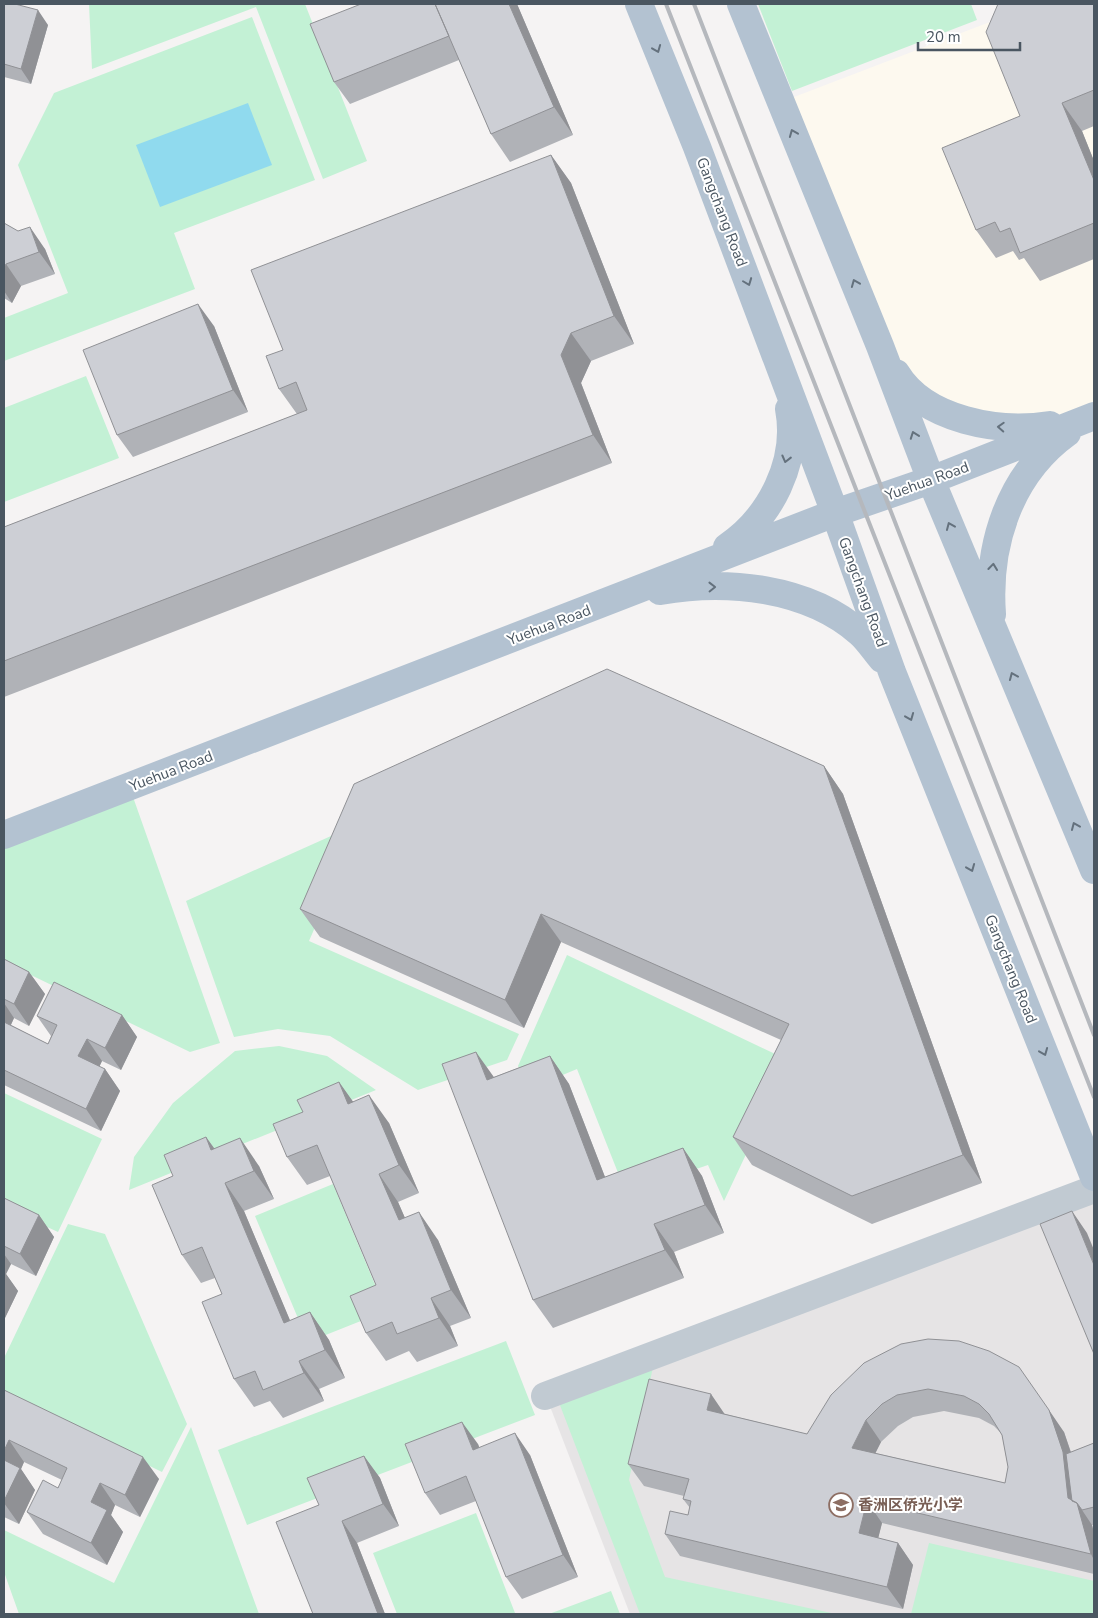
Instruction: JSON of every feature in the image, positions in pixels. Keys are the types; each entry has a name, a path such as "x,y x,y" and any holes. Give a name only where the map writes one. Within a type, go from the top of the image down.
{"main road":[{"name":"Gangchang Road","path":"639,4 697,147 835,513 892,672 1094,1177"},
{"path":"740,4 880,346 931,480 1094,870"},
{"path":"880,346 899,378 923,401 958,418 997,428 1036,428 1089,418"},
{"path":"700,566 752,528 771,504 783,473 789,447 790,415 783,376"},
{"path":"994,633 992,570 1000,526 1008,505 1020,483 1059,438 1089,418"},
{"name":"Yuehua Road","path":"4,835 835,513 931,480 1089,418"},
{"path":"612,600 666,590 695,588 744,587 766,591 820,608 840,619 861,634 892,672"}],"lane":[{"path":"545,1396 1094,1189"}],"shaded area":[{"path":"1037,4 1094,4 1094,414 996,425 901,377 781,102"},
{"name":"香洲区侨光小学","path":"1094,1190 1094,1614 630,1614 546,1396"}],"green space":[{"path":"89,4 305,4 367,161 323,179 256,7 92,69"},
{"path":"758,4 971,4 977,20 792,91"},
{"path":"252,17 315,180 174,233 195,289 4,361 4,318 68,293 18,165 54,93"},
{"path":"86,376 119,458 4,502 4,408"},
{"path":"133,797 220,1043 190,1052 4,962 4,846"},
{"path":"360,823 309,941 519,1034 507,1060 418,1090 330,1036 278,1029 234,1037 186,901"},
{"path":"567,955 790,1061 724,1201 708,1165 626,1193 577,1069 529,1089 518,1066"},
{"path":"279,1046 327,1056 376,1090 129,1190 134,1157 173,1103 235,1051"},
{"path":"4,1093 102,1139 58,1232 4,1207"},
{"path":"333,1184 386,1311 308,1342 255,1216"},
{"path":"68,1224 105,1234 187,1424 162,1472 4,1395 4,1358"},
{"path":"506,1341 535,1415 247,1525 218,1450"},
{"path":"653,1367 629,1480 665,1577 836,1614 640,1614 558,1400"},
{"path":"191,1427 259,1614 19,1614 4,1572 4,1530 114,1583"},
{"path":"476,1513 515,1613 397,1614 373,1553"},
{"path":"929,1543 1094,1581 1094,1614 911,1614"},
{"path":"611,1591 620,1614 549,1614"}],"water":[{"path":"248,103 272,165 160,207 136,145"}],"building":[{"path":"4,4 15,4 38,10 21,69 4,64"},
{"path":"361,4 435,4 449,36 334,82 310,24"},
{"path":"435,4 509,4 554,107 491,134"},
{"path":"998,4 1094,4 1094,90 1062,103 1094,180 1094,223 1020,253 1010,228 1000,232 995,222 976,230 942,148 1020,116 986,32"},
{"path":"551,155 614,316 571,333 561,355 593,435 4,661 4,527 307,410 296,382 279,389 266,356 283,350 251,270"},
{"path":"4,223 18,231 30,227 39,252 6,264 4,268"},
{"path":"198,304 233,390 117,435 83,350"},
{"path":"607,669 824,766 963,1155 852,1196 733,1137 789,1024 541,914 505,1000 300,909 354,784"},
{"path":"4,959 29,972 14,1004 4,999"},
{"path":"54,982 122,1015 105,1048 87,1039 78,1056 105,1069 86,1109 4,1070 4,1022 48,1044 57,1025 37,1016"},
{"path":"476,1052 487,1080 550,1056 597,1180 683,1148 705,1205 654,1224 665,1250 533,1300 442,1064"},
{"path":"339,1082 348,1104 369,1095 399,1165 379,1174 399,1220 419,1212 451,1290 431,1298 439,1318 397,1334 392,1322 366,1333 350,1296 376,1285 317,1145 287,1157 273,1124 303,1112 297,1100"},
{"path":"206,1137 211,1150 240,1138 254,1171 225,1183 284,1323 310,1312 325,1350 299,1361 304,1373 263,1390 255,1371 234,1379 202,1302 222,1294 202,1247 182,1255 152,1185 173,1176 164,1155"},
{"path":"4,1198 39,1215 20,1254 4,1246"},
{"path":"1072,1211 1094,1265 1094,1354 1040,1224"},
{"path":"928,1339 959,1341 989,1351 1019,1367 1049,1410 1063,1452 1068,1498 1077,1503 1091,1554 867,1501 859,1533 898,1543 887,1587 665,1534 670,1511 688,1515 691,1501 683,1499 689,1479 628,1464 649,1379 711,1394 707,1410 807,1434 831,1395 864,1363 901,1344","holes":["928,1389 964,1396 979,1404 989,1414 1002,1435 1008,1467 1005,1483 852,1448 866,1420 882,1404 897,1395"]},
{"path":"4,1390 143,1457 125,1495 100,1483 91,1502 107,1510 91,1543 27,1512 43,1480 58,1488 67,1468 9,1440 4,1451"},
{"path":"462,1422 473,1450 515,1433 563,1555 506,1577 466,1476 425,1493 405,1444"},
{"path":"1094,1443 1094,1507 1082,1510 1077,1503 1072,1501 1066,1454"},
{"path":"364,1456 383,1504 342,1521 378,1614 313,1614 276,1522 319,1505 307,1478"},
{"path":"4,1460 20,1468 4,1501"}],"railway":[{"path":"666,4 1094,1097"},
{"path":"694,4 1094,1035"}],"place":[{"name":"香洲区侨光小学","path":"841,1505"}]}
